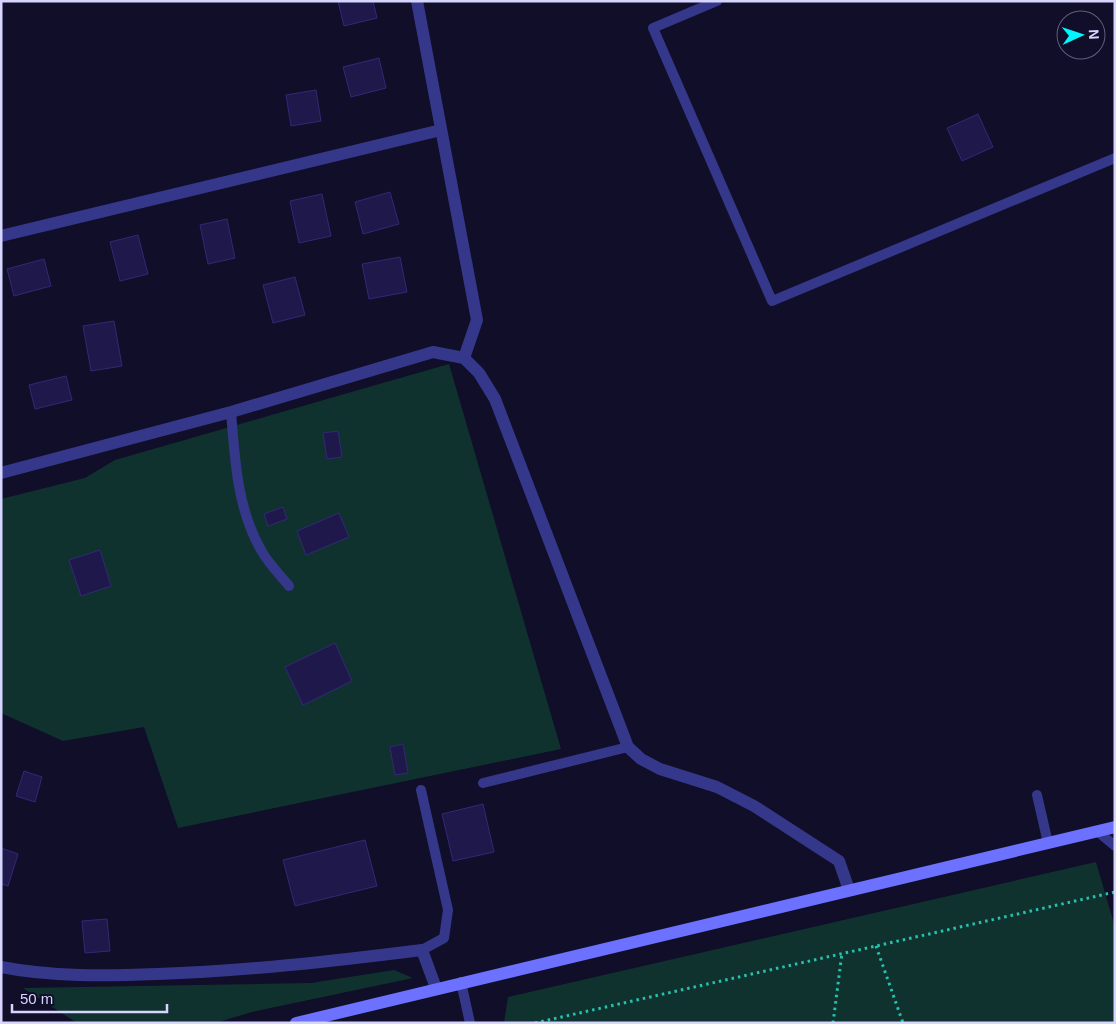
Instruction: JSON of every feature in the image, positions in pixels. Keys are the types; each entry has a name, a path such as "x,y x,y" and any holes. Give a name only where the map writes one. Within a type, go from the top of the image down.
{"main road":[{"path":"296,1023 1115,827"}],"street":[{"path":"417,1 477,320 464,358"},
{"path":"1,236 442,130"},
{"path":"1,473 231,412 433,352 464,358 479,373 494,399 628,747 641,759 660,769 717,787 754,806 839,861 849,890"},
{"path":"1,966 104,976 209,972 317,963 422,950 436,988"}],"lane":[{"path":"717,1 653,28 772,301 1115,158"},
{"path":"231,412 235,466 242,506 261,550 289,586"},
{"path":"483,783 628,747"},
{"path":"421,790 448,910 444,938 422,950"},
{"path":"1037,795 1048,842"},
{"path":"1097,831 1115,846"},
{"path":"461,982 470,1023"}],"path":[{"path":"535,1023 1115,892"},
{"path":"876,946 904,1023"},
{"path":"833,1023 842,954"}],"green space":[{"path":"449,364 561,749 178,828 144,727 63,741 1,713 1,499 85,478 115,460"},
{"path":"1096,862 1115,927 1115,1023 504,1023 508,997"},
{"path":"394,970 413,978 252,1012 215,1023 77,1023 23,988 311,983"}],"building":[{"path":"338,1 373,1 377,18 344,26"},
{"path":"379,58 386,88 351,97 343,67"},
{"path":"316,90 321,121 291,126 286,95"},
{"path":"978,114 993,147 962,161 947,128"},
{"path":"390,192 399,224 363,234 355,202"},
{"path":"322,194 331,236 299,243 290,201"},
{"path":"227,219 235,258 208,264 200,225"},
{"path":"138,235 148,274 120,281 110,242"},
{"path":"400,257 407,292 369,299 362,264"},
{"path":"44,259 51,286 14,296 7,269"},
{"path":"295,277 305,315 273,323 263,285"},
{"path":"114,321 122,366 91,371 83,326"},
{"path":"66,376 72,400 35,409 29,385"},
{"path":"338,431 342,457 327,459 323,433"},
{"path":"283,507 287,519 268,526 264,514"},
{"path":"339,513 349,537 306,555 297,531"},
{"path":"100,550 111,586 81,596 69,560"},
{"path":"335,643 352,681 303,705 285,667"},
{"path":"403,744 408,773 395,775 390,747"},
{"path":"24,771 42,777 35,802 16,796"},
{"path":"483,804 494,852 453,861 442,814"},
{"path":"365,840 377,886 295,906 283,860"},
{"path":"1,848 18,854 8,886 1,884"},
{"path":"107,919 110,951 85,953 82,921"}]}
